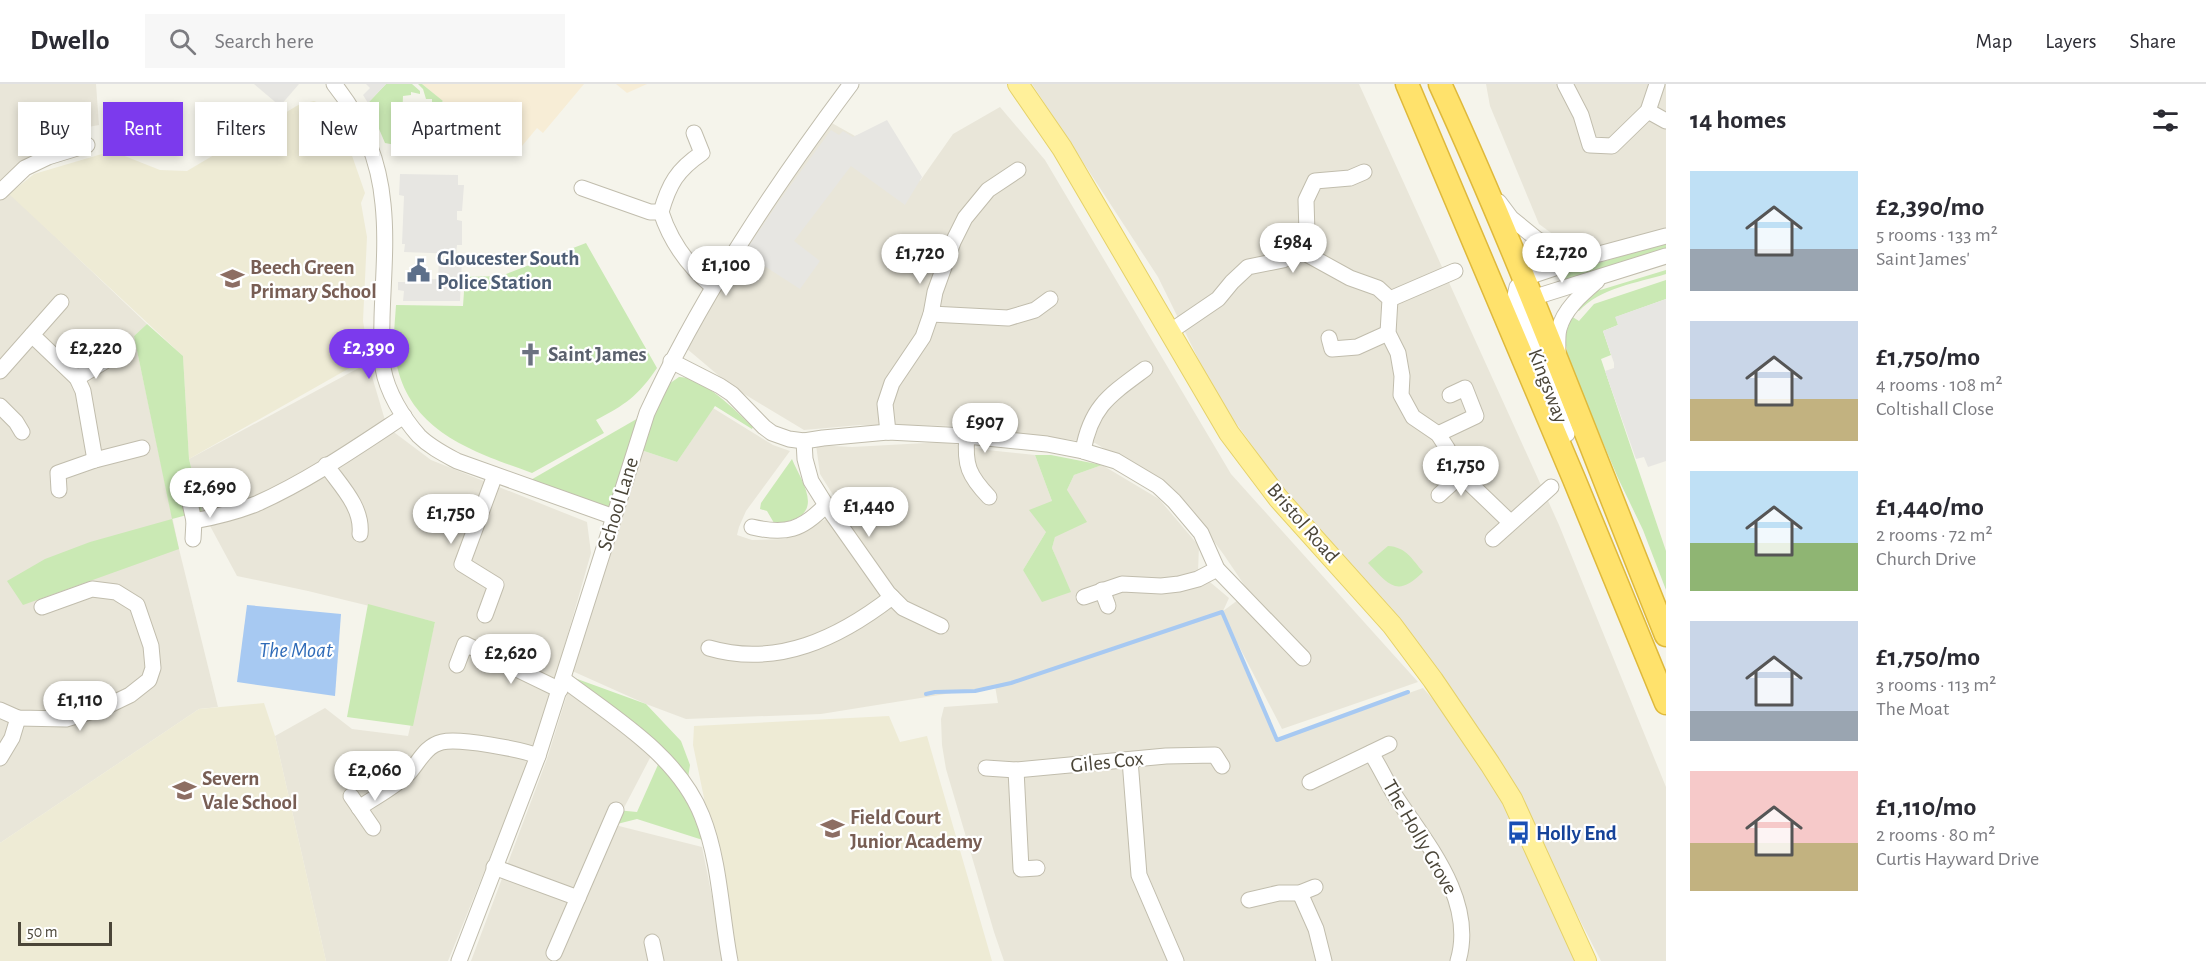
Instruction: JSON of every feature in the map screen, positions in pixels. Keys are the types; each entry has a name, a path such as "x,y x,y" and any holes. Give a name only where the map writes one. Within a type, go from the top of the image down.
{"highway":[{"path":"1407,84 1666,703"},
{"path":"1440,84 1489,190 1524,291 1557,357 1666,635"}],"main road":[{"name":"Bristol Road","path":"1017,84 1062,148 1171,331 1216,412 1249,460 1278,498 1392,625 1472,736 1512,799 1586,961"}],"street":[{"path":"334,84 354,111 372,149 381,186 384,238 381,346 383,370 404,416 420,436 437,450 457,461 614,517"},
{"name":"School Lane","path":"459,961 538,756 647,413 671,361 713,286 804,148 851,84"},
{"path":"1564,84 1581,115 1590,145 1612,146 1648,111 1657,84"},
{"path":"1648,111 1666,121"},
{"path":"694,133 702,153 681,169 668,187 661,212 669,236 679,251 699,276 713,286"},
{"path":"0,192 25,168 51,156"},
{"path":"888,432 885,404 892,383 922,336 931,314 943,268 965,218 988,190 1018,170"},
{"path":"1171,331 1218,299 1248,267 1283,260 1301,251 1307,234 1306,200 1315,181 1350,178 1364,172"},
{"path":"582,188 650,212 661,212"},
{"path":"1489,190 1511,218 1538,240 1588,257"},
{"path":"1524,291 1588,257 1666,236"},
{"path":"1301,251 1350,278 1378,288 1390,299"},
{"path":"1493,290 1524,291 1604,275 1666,256"},
{"path":"1390,299 1455,271"},
{"path":"1557,357 1559,329 1568,310 1604,275"},
{"name":"Kingsway","path":"1524,291 1517,307 1568,439 1574,479"},
{"path":"931,314 1008,318 1035,310 1050,299"},
{"path":"1390,299 1388,333 1398,353 1402,376 1401,396 1413,417 1438,434 1461,475 1510,522"},
{"path":"0,372 61,302"},
{"path":"1329,338 1332,348 1357,348 1388,333"},
{"path":"32,335 77,378 83,391 95,460"},
{"path":"77,378 105,361"},
{"path":"671,361 732,394 772,433 781,437 804,441 888,432 967,436 1047,444 1083,451 1116,461 1158,486 1190,518 1201,533 1217,569 1303,658"},
{"path":"1083,451 1087,430 1099,409 1116,391 1145,369"},
{"path":"1438,434 1476,416 1465,388 1450,395"},
{"path":"0,406 16,422 22,432"},
{"path":"194,521 224,515 255,504 292,486 404,416"},
{"path":"967,436 966,458 970,473 989,497"},
{"path":"804,441 805,459 812,481 826,505 892,597 903,608 941,626"},
{"path":"59,490 58,473 95,460 142,448"},
{"path":"326,465 357,509 362,521 360,534"},
{"path":"485,615 496,585 462,564 495,475"},
{"path":"1439,495 1461,475"},
{"path":"1493,539 1551,487"},
{"path":"190,503 194,521 193,539"},
{"path":"752,526 773,532 787,531 815,517 826,505"},
{"path":"1084,597 1122,584 1161,586 1179,584 1198,579 1217,569"},
{"path":"0,710 18,718 66,719 103,708 130,694 148,680 153,668 151,646 137,605 116,592 92,589 42,607"},
{"path":"1102,590 1108,606"},
{"path":"709,648 727,653 789,651 841,632 865,618 892,597"},
{"path":"457,665 465,644 561,685 636,735 666,762 686,786 702,817 711,849 730,961"},
{"path":"0,758 12,738 18,718"},
{"path":"373,828 355,802 408,774 426,750 441,742 460,742 522,750 538,756"},
{"path":"1310,782 1389,744"},
{"name":"The Holly Grove","path":"1371,753 1394,794 1434,854 1457,901 1462,926 1458,961"},
{"name":"Giles Cox","path":"986,768 1016,770 1166,756 1215,755 1222,766"},
{"path":"1130,760 1139,875 1174,958 1157,961"},
{"path":"1016,770 1021,869 1036,868"},
{"path":"554,953 616,810"},
{"path":"494,867 578,898"},
{"path":"1249,900 1279,893 1300,893 1315,887"},
{"path":"1300,893 1316,929 1324,961"},
{"path":"652,942 656,961"}],"shaded area":[{"path":"0,84 96,84 99,125 91,126 91,102 18,102 18,156 31,156 12,169 0,182"},
{"path":"254,84 299,84 283,102 275,102"},
{"path":"366,84 386,84 367,102 363,95 370,88"},
{"path":"422,84 584,84 543,133 537,128 522,146 522,102 444,102"},
{"path":"616,84 647,84 627,93"},
{"path":"1032,84 1359,84 1559,525 1666,787 1666,961 1601,961 1508,781 1289,496 1217,397 1158,277"},
{"path":"1486,84 1666,84 1666,234 1590,247 1558,238 1539,224 1490,106"},
{"name":"Beech Green Primary School","path":"299,105 299,156 352,156 365,193 361,203 367,237 363,321 369,357 189,459 183,356 9,194 34,174 103,154 103,156 125,156 160,170 187,171 212,156 287,156 287,112"},
{"path":"1000,107 1045,160 1231,474 1418,682 1282,729 1227,623 1277,740 1423,688 1490,764 1586,961 1004,961 946,769 941,719 944,707 998,703 995,686 821,714 686,719 570,670 641,450 677,462 713,408 773,445 790,451 746,511 737,535 752,540 785,539 843,511 820,474 816,445 852,447 944,442 987,450 1035,455 1052,501 1046,532 1023,570 1070,592 1052,548 1067,490 1074,475 1102,465 1159,499 1199,546 1198,572 1229,598 1223,611 1249,592 1179,494 1095,443 965,426 860,425 804,430 731,386 686,348 738,258 830,122 855,136 885,125 920,181 953,134"},
{"path":"887,120 922,177 905,205 851,166 794,241 820,261 800,289 744,253 831,130 839,135 843,131 853,137"},
{"path":"400,174 458,175 458,185 464,185 462,211 457,211 457,220 462,221 462,245 457,245 456,254 404,252 405,244 402,244 404,196 399,195"},
{"path":"0,184 147,324 134,336 179,549 218,707 199,709 0,843"},
{"path":"439,258 462,259 460,301 403,301 404,291 398,290 398,282 425,282 426,279 438,279"},
{"path":"1666,299 1666,461 1648,467 1644,457 1636,459 1605,371 1614,368 1614,363 1603,331 1618,325 1615,317"},
{"path":"368,363 387,427 431,460 587,522 591,553 538,739 448,961 326,961 275,736 325,708 352,729 408,736 435,622 237,576 202,511 189,459"},
{"path":"568,691 651,756 615,825 702,847 725,961 471,961 547,759"},
{"name":"Severn Vale School","path":"264,703 275,736 326,961 0,961 0,843 199,709"},
{"name":"Field Court Junior Academy","path":"889,716 900,742 927,736 992,961 736,961 693,745 694,726"}],"green space":[{"path":"386,84 412,84 420,91 420,94 411,92 411,95 403,96 403,102 391,102 391,144 385,143 379,129 379,102 369,102"},
{"path":"418,84 422,84 443,101 432,102 432,99 426,99 423,89"},
{"path":"586,243 657,368 644,386 630,399 596,420 604,433 532,473 467,447 447,436 429,422 415,406 403,385 396,361 394,340 396,305 463,306 465,277 501,276"},
{"path":"1666,243 1666,249 1563,280 1561,274"},
{"path":"1666,270 1666,274 1608,292 1597,297 1579,311 1575,309 1597,291"},
{"path":"1666,280 1666,299 1616,317 1618,325 1603,331 1611,355 1601,359 1666,551 1666,590 1643,530 1618,478 1568,360 1565,338 1571,316 1579,321 1594,304"},
{"path":"147,324 183,356 189,459 202,511 172,519 134,336"},
{"path":"679,377 688,378 708,388 738,413 753,427 752,429 715,406 677,462 641,450 666,386"},
{"path":"647,413 614,517 522,485"},
{"path":"1035,455 1051,455 1102,465 1074,475 1067,490 1087,522 1055,537 1052,548 1071,592 1042,602 1023,570 1046,532 1029,510 1052,501"},
{"path":"792,459 806,491 807,506 804,513 797,518 783,523 774,523 767,511 760,509 761,503"},
{"path":"172,519 179,549 23,605 7,581 45,559 90,542"},
{"path":"1388,546 1404,551 1423,572 1406,585 1394,586 1388,582 1368,563"},
{"path":"368,604 435,622 413,726 347,717"},
{"path":"569,676 646,704 681,741 690,765 688,778 629,718"},
{"path":"661,758 666,762 709,842 637,819 609,826 616,810 637,812"}],"water":[{"name":"The Moat","path":"247,605 341,614 335,696 237,682"}],"waterway":[{"path":"926,694 975,691 1011,683 1222,612 1277,740 1408,692"}],"place":[{"name":"Gloucester South Police Station","path":"419,270"},
{"name":"Beech Green Primary School","path":"232,279"},
{"name":"Saint James","path":"530,354"},
{"name":"Severn Vale School","path":"184,790"},
{"name":"Field Court Junior Academy","path":"832,829"},
{"name":"Holly End","path":"1518,833"}]}
